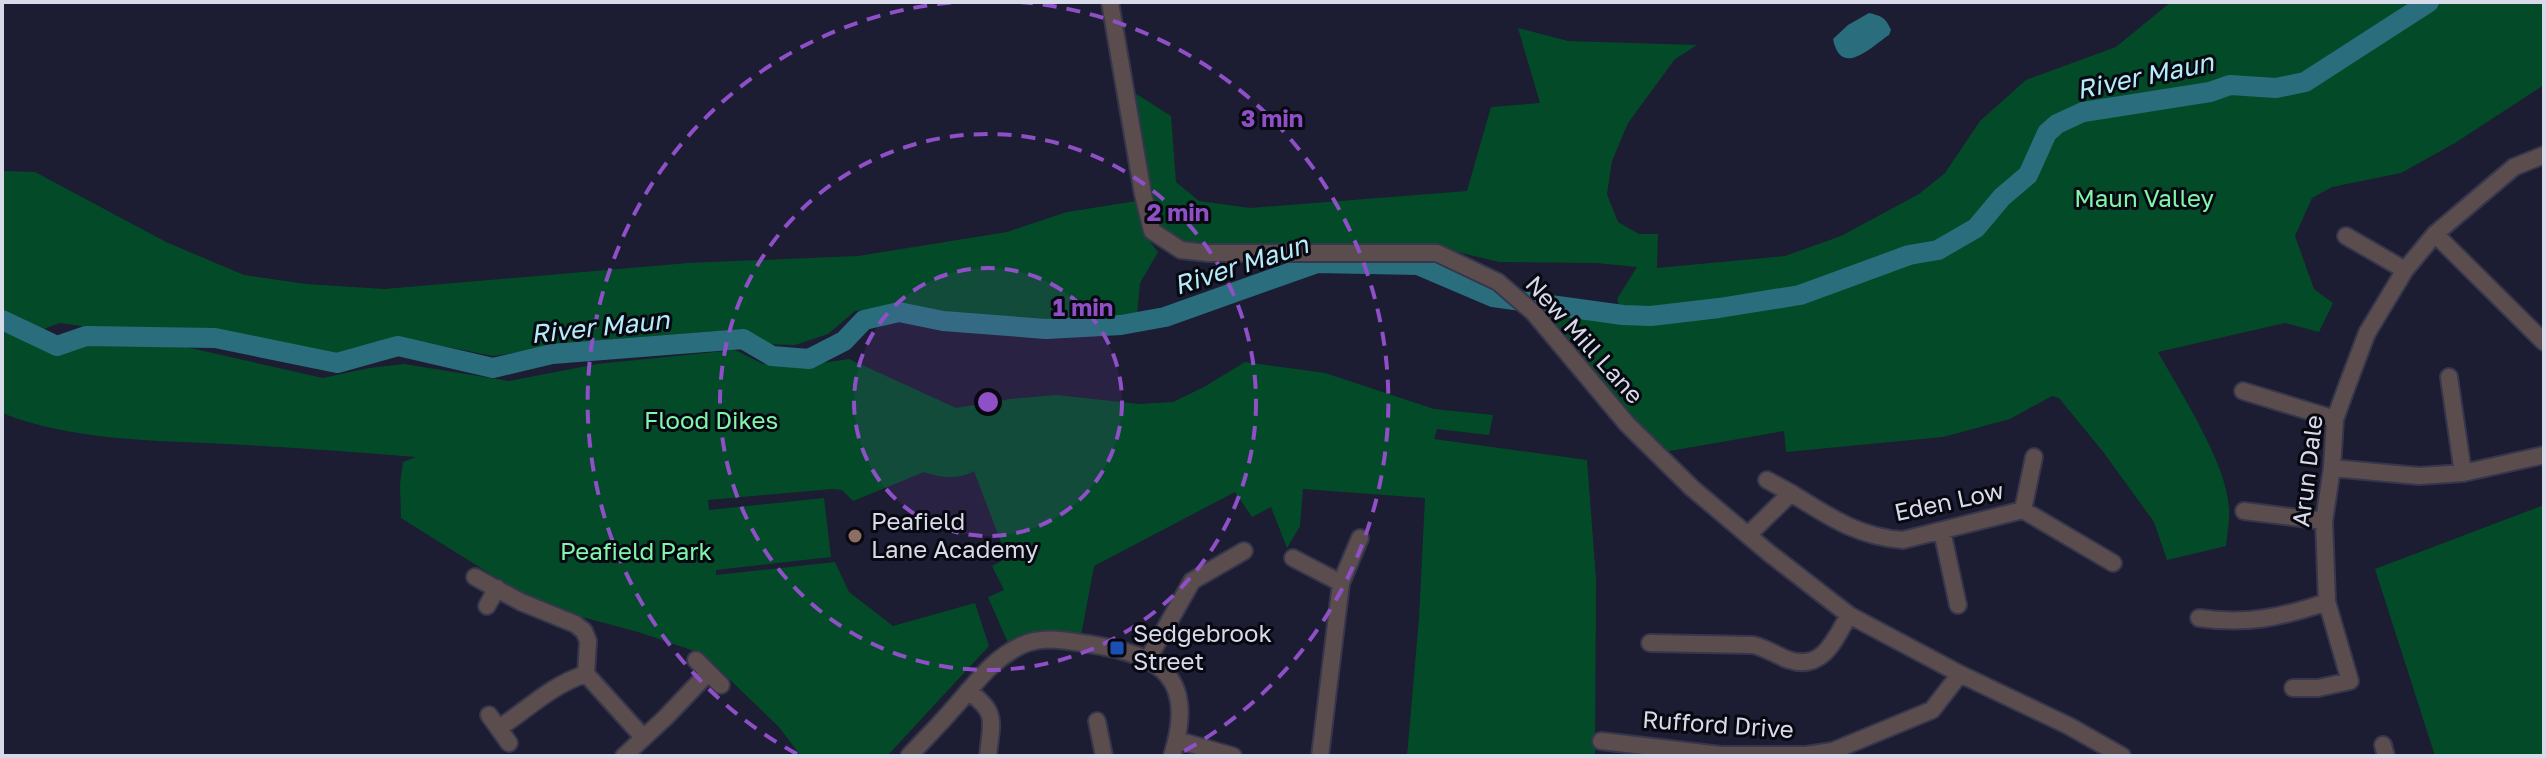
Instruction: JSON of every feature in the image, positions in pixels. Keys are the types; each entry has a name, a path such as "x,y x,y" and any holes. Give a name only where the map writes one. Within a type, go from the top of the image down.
{"street":[{"name":"New Mill Lane","path":"1110,2 1152,231 1181,250 1208,253 1437,253 1498,282 1534,313 1627,424 1692,488 1849,615 2122,756"},
{"name":"Arun Dale","path":"2293,688 2318,688 2350,681 2327,602 2324,521 2335,419 2367,333 2405,270 2435,234 2514,167 2544,155"},
{"path":"2435,234 2544,342"},
{"path":"2346,236 2405,270"},
{"path":"2449,377 2463,473"},
{"path":"2243,391 2335,419"},
{"path":"2332,468 2419,476 2463,473 2544,455"},
{"path":"2023,510 2034,457"},
{"name":"Eden Low","path":"1767,480 1864,534 1903,540 2023,510 2113,563"},
{"path":"1748,535 1791,493"},
{"path":"2244,511 2324,521"},
{"path":"1942,531 1958,605"},
{"path":"1320,756 1341,583 1360,538"},
{"path":"1148,659 1192,581 1244,551"},
{"path":"1293,558 1341,583"},
{"path":"475,577 584,631 588,641 586,674 643,737"},
{"path":"487,606 497,588"},
{"path":"2199,618 2261,621 2327,602"},
{"path":"1650,643 1753,645 1790,660 1813,662 1825,655 1849,615"},
{"path":"909,756 992,663 1023,645 1056,639 1134,652 1148,659 1160,667 1177,692 1180,725 1174,748 1233,756"},
{"path":"696,660 721,685"},
{"path":"624,756 708,673"},
{"path":"509,743 494,722 526,711 559,684 586,674"},
{"name":"Rufford Drive","path":"1601,741 1721,756 1806,755 1833,751 1932,710 1960,674"},
{"path":"968,691 982,701 991,714 988,756"},
{"path":"1097,721 1104,756"}],"green space":[{"name":"Maun Valley","path":"2171,2 2544,2 2544,85 2455,143 2401,173 2332,187 2312,198 2295,236 2314,289 2333,303 2319,332 2285,323 2158,352 2211,449 2226,490 2229,513 2226,546 2167,560 2154,522 2059,398 2052,396 2010,419 1943,437 1786,452 1784,431 1658,453 1534,308 1609,320 1679,316 1801,299 1920,250 1828,285 1710,307 1623,317 1617,299 1637,267 1596,263 1499,262 1437,247 1197,250 1161,233 1151,215 1130,90 1171,116 1176,182 1199,201 1250,208 1467,191 1491,107 1540,103 1518,28 1568,41 1697,45 1675,59 1628,123 1612,161 1607,194 1618,222 1639,234 1658,234 1657,268 1785,256 1841,236 1919,194 1945,173 1980,121 2026,80 2116,47"},
{"path":"2,171 35,172 166,242 244,275 306,284 384,289 688,263 858,256 1007,232 1067,212 1137,201 1143,233 1158,252 1140,283 1137,316 1051,321 954,316 898,306 855,311 828,334 795,345 765,344 744,329 605,340 493,356 403,338 387,346 334,360 220,334 109,330 60,323 38,331 2,314"},
{"path":"2,327 53,354 87,346 168,343 323,378 404,364 509,381 597,364 735,350 763,364 810,365 849,359 956,408 1056,395 1139,404 1173,402 1245,362 1325,373 1434,409 1493,415 1489,435 1437,429 1434,439 1587,460 1596,579 1595,756 1407,756 1425,498 1303,489 1300,526 1287,548 1271,507 1252,517 1235,492 1094,566 1081,636 1044,632 1008,643 988,597 1004,590 992,566 1007,558 974,471 949,477 924,472 853,501 842,490 832,489 708,500 709,510 824,498 831,557 716,570 716,575 835,562 849,592 893,626 975,603 989,646 887,756 801,756 779,727 703,654 567,613 529,598 401,518 403,462 416,457 112,438 29,422 2,413"},
{"path":"2544,505 2544,756 2435,756 2375,569"}],"shaded area":[{"path":"1869,13 1885,20 1891,30 1889,35 1857,56 1842,57 1833,39 1848,25"}],"waterway":[{"name":"River Maun","path":"2,320 57,346 86,336 215,338 337,363 398,346 493,368 552,354 743,339 772,356 809,359 844,341 864,320 899,312 943,321 1046,329 1121,325 1165,317 1317,263 1418,265 1493,297 1623,315 1651,316 1719,308 1800,295 1909,255 1938,250 1976,228 2002,197 2028,175 2047,133 2057,124 2083,112 2210,92 2230,85 2276,88 2305,82 2429,2"}],"place":[{"name":"Peafield Lane Academy","path":"855,536"},
{"name":"Sedgebrook Street","path":"1117,648"}],"park label":[{"name":"Flood Dikes","path":"711,421"},
{"name":"Peafield Park","path":"636,552"}]}
